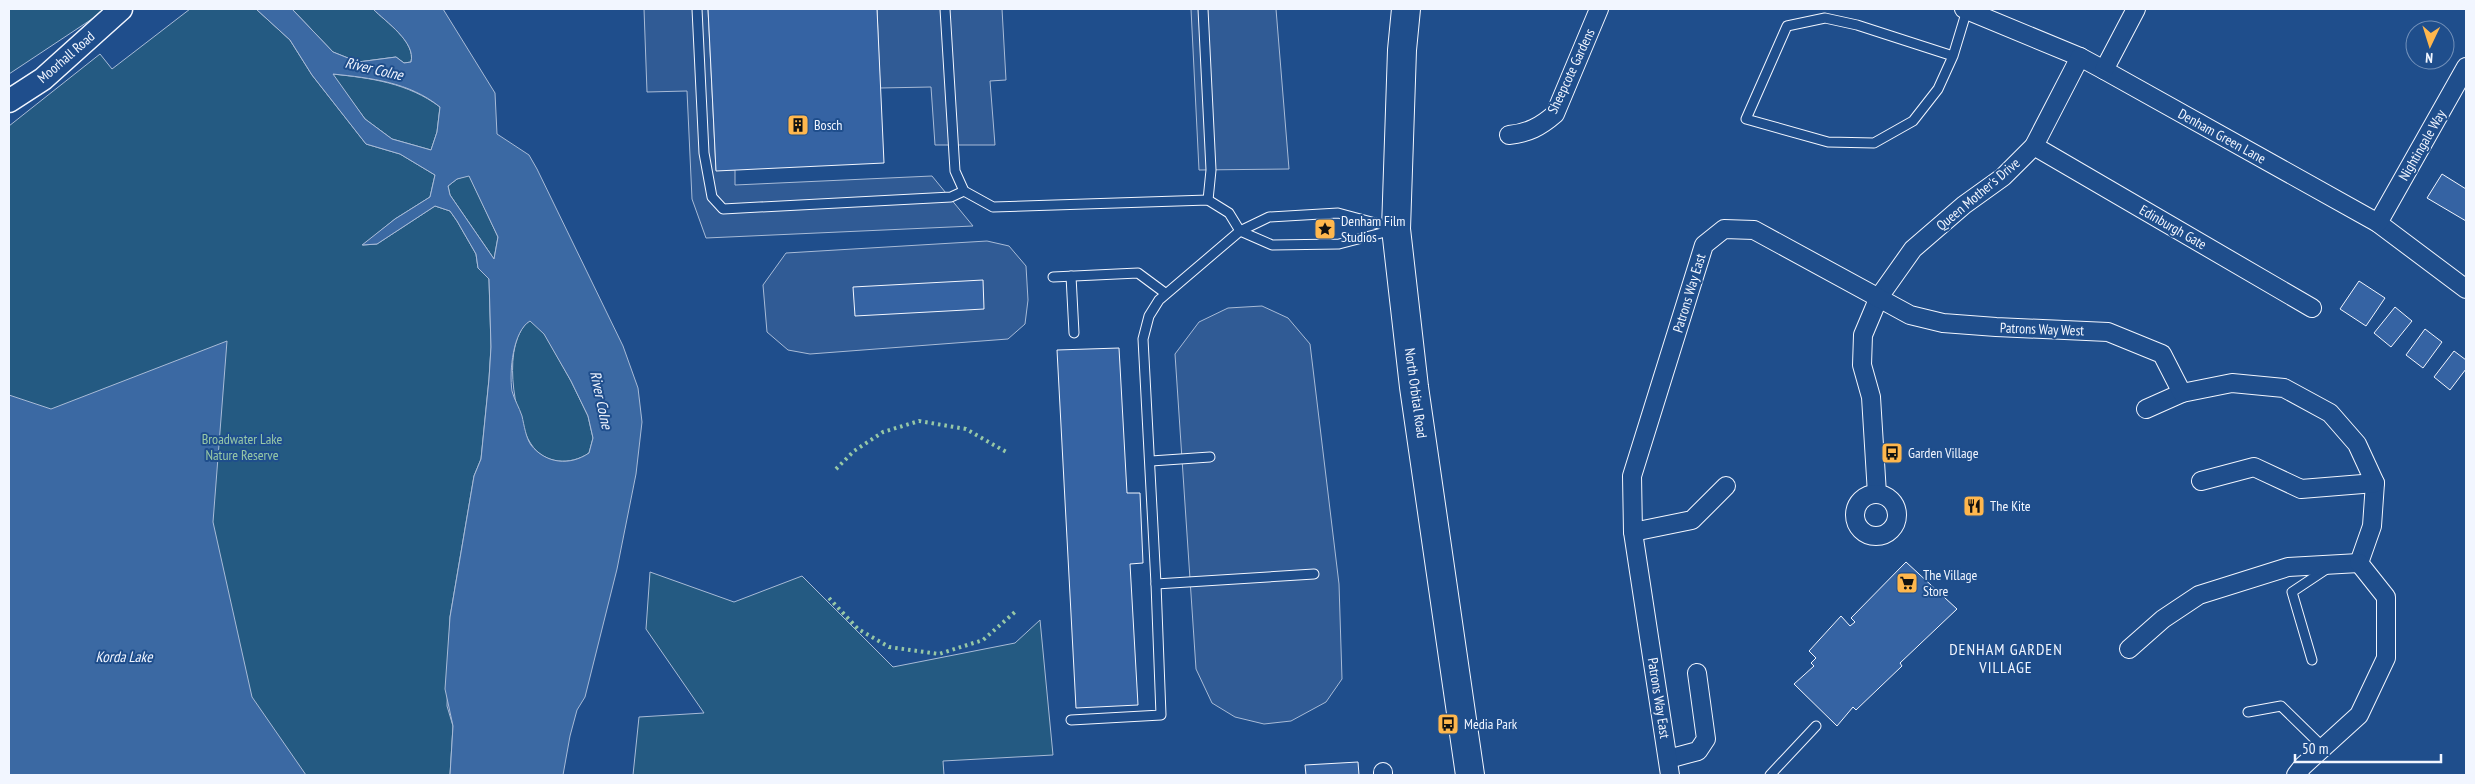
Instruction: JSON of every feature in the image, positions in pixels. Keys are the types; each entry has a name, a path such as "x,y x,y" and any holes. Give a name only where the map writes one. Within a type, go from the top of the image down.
{"main road":[{"name":"North Orbital Road","path":"1406,9 1402,50 1396,229 1414,387 1470,775"}],"street":[{"name":"Moorhall Road","path":"9,101 43,79 121,9"},
{"name":"Sheepcote Gardens","path":"1509,135 1527,133 1543,124 1555,114 1599,9"},
{"name":"Denham Green Lane","path":"1966,9 2080,57 2378,223 2466,289"},
{"path":"2104,70 2136,9"},
{"name":"Queen Mother's Drive","path":"1877,494 1871,397 1862,365 1863,335 1879,297 1913,249 1964,205 2002,177 2034,146 2080,57"},
{"name":"Nightingale Way","path":"2378,223 2466,67"},
{"name":"Edinburgh Gate","path":"2034,146 2312,308"},
{"name":"Patrons Way East","path":"1669,767 1633,532 1632,476 1704,244 1724,229 1754,230 1879,297"},
{"name":"Patrons Way West","path":"1879,297 1910,315 1943,323 2108,332 2162,354 2182,393"},
{"path":"2146,409 2182,393 2232,383 2284,388 2330,413 2358,444 2375,483 2372,526 2358,563"},
{"path":"2201,481 2254,467 2301,489 2375,483"},
{"path":"1633,532 1692,520 1726,486"},
{"path":"2129,649 2163,619 2199,595 2288,567 2358,563"},
{"path":"2296,775 2303,766 2359,715 2386,658 2386,597 2358,563"},
{"path":"1669,767 1698,751 1706,739 1697,672"}],"lane":[{"path":"697,9 704,153 712,197 723,209 951,197 964,192"},
{"path":"945,9 955,171 964,192 993,207 1208,200 1229,213 1240,231 1272,245 1339,244 1396,229"},
{"path":"1203,9 1211,170 1208,200"},
{"path":"1953,56 1856,25 1824,18 1787,26 1746,119 1828,142 1874,143 1913,121 1938,89 1953,56 1966,9"},
{"path":"1071,720 1161,715 1143,340 1149,316 1158,300 1240,231 1269,217 1338,213 1396,229"},
{"path":"1053,277 1138,273 1166,293"},
{"path":"1071,276 1074,333"},
{"path":"1150,461 1210,457"},
{"path":"2312,660 2292,592 2332,564"},
{"path":"1156,584 1314,574"},
{"path":"2248,712 2281,706 2323,747"},
{"path":"1770,775 1816,726"}],"green space":[{"path":"9,9 107,9 9,74"},
{"name":"Broadwater Lake Nature Reserve","path":"190,9 256,9 290,40 312,75 366,144 400,154 435,175 430,197 395,219 363,245 377,244 435,206 450,211 476,254 478,268 489,279 491,347 481,459 474,476 450,617 447,706 453,726 450,775 9,775 9,126 100,54 112,69"},
{"path":"292,9 373,9 405,40 409,47 411,62 404,63 396,57 358,62 333,52"},
{"path":"332,74 361,77 389,83 415,92 440,107 437,132 431,150 392,139 365,119"},
{"path":"469,175 498,237 494,259 450,195 448,186 457,179"},
{"path":"530,320 544,333 588,416 593,438 589,453 574,460 558,461 543,456 536,451 525,432 519,416 513,380 513,361 515,344 521,330"},
{"path":"650,572 734,602 802,576 893,667 1015,643 1040,620 1053,755 943,761 944,775 633,775 639,717 704,713 646,629"}],"shaded area":[{"path":"644,9 708,9 716,170 735,170 735,185 932,176 973,226 706,238 692,199 687,91 647,92"},
{"path":"877,9 1002,9 1006,80 990,81 995,145 935,145 931,87 880,88"},
{"path":"1191,9 1276,9 1289,169 1199,170"},
{"path":"987,241 1009,246 1026,266 1028,300 1025,324 1008,339 810,354 788,350 767,332 763,285 786,253"},
{"path":"1262,306 1288,318 1310,344 1339,584 1342,679 1326,702 1291,721 1264,724 1235,717 1212,703 1196,669 1175,354 1199,322 1228,308"}],"water":[{"name":"River Colne","path":"256,9 292,9 333,52 358,62 396,57 404,63 411,62 409,47 405,40 373,9 443,9 495,93 497,134 529,155 623,346 638,388 642,422 636,474 617,569 585,697 577,710 570,736 563,775 450,775 453,726 445,689 450,617 474,476 481,459 491,347 489,279 478,268 476,254 450,211 435,206 377,244 362,245 395,219 430,197 435,175 400,154 366,144 312,75 290,40","holes":["333,74 361,77 403,87 416,92 440,107 437,132 431,150 392,139 365,119","469,176 498,237 494,259 450,195 448,186 457,179","530,321 544,334 571,381 588,416 593,438 589,453 582,457 566,461 551,459 537,451 528,439 511,383 516,342 524,326"]},
{"name":"Korda Lake","path":"227,341 213,522 252,697 306,775 9,775 9,395 51,409"}],"building":[{"name":"Bosch","path":"708,9 877,9 884,163 716,171"},
{"path":"2442,174 2466,189 2466,221 2427,198"},
{"path":"983,280 984,309 855,316 853,287"},
{"path":"2359,281 2385,298 2366,326 2340,309"},
{"path":"2395,307 2412,321 2391,347 2374,333"},
{"path":"2425,329 2442,342 2423,368 2406,355"},
{"path":"1119,348 1127,493 1140,493 1143,563 1130,564 1138,705 1076,708 1057,350"},
{"path":"2454,351 2466,360 2466,369 2450,390 2434,377"},
{"path":"1906,562 1957,609 1900,663 1902,666 1856,710 1853,707 1837,726 1794,684 1814,666 1811,663 1816,658 1809,651 1841,616 1850,626 1855,622 1851,618"},
{"path":"1358,762 1359,775 1306,775 1305,765"}],"hedge":[{"path":"836,469 854,451 883,432 919,421 966,429 1008,453"},
{"path":"829,598 858,629 889,647 939,654 983,640 1015,612"}],"place":[{"name":"Bosch","path":"798,125"},
{"name":"Denham Film Studios","path":"1325,229"},
{"name":"Garden Village","path":"1892,453"},
{"name":"The Kite","path":"1974,506"},
{"name":"The Village Store","path":"1907,583"},
{"name":"Media Park","path":"1448,724"}],"district":[{"name":"DENHAM GARDEN VILLAGE","path":"2006,658"}]}
